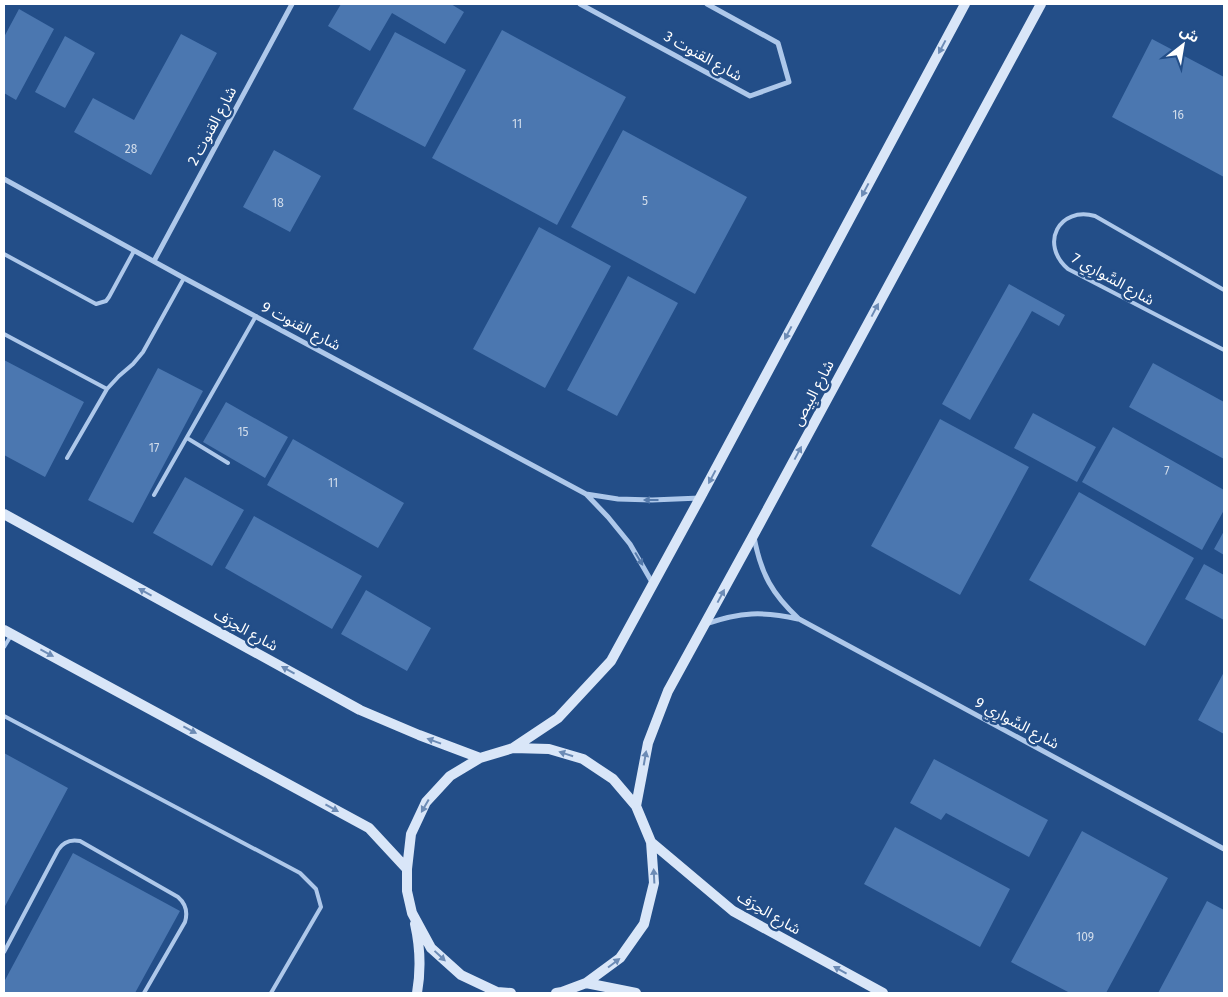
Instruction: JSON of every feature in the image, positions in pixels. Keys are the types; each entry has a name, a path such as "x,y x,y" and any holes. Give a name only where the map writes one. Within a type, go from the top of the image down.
{"street":[{"name":"شارع القنوت 2","path":"154,261 292,4"},
{"name":"شارع القنوت 3","path":"580,4 750,96 789,82 778,43 707,4"},
{"path":"418,993 420,960 418,936 407,891 407,870 411,834 426,802 450,776 480,758 513,748 558,718 611,661 965,4"},
{"name":"شارع البِيص","path":"636,806 648,743 668,691 1041,4"},
{"name":"شارع القنوت 9","path":"4,179 586,494 630,544 654,584"},
{"name":"شارع القنوت 9","path":"586,494 618,499 700,498"},
{"name":"شارع الحِرَف","path":"4,514 360,710 480,758"},
{"name":"شارع السَّوارِي 9","path":"753,536 763,573 784,606 799,619 1224,849"},
{"name":"شارع السَّوارِي 9","path":"706,624 742,614 761,613 799,619"},
{"path":"8,632 369,828 407,870"},
{"path":"513,748 549,749 583,760 613,779 636,806 651,842 654,883 644,924 620,958 586,983 556,993"},
{"name":"شارع الحِرَف","path":"651,842 733,911 882,993"},
{"path":"412,913 431,948 461,975 497,992 512,993"},
{"path":"586,983 636,993"}],"lane":[{"name":"شارع السَّوارِي 7","path":"1224,290 1096,216 1078,214 1070,217 1062,222 1054,238 1056,256 1068,269 1224,350"},
{"path":"4,254 96,304 106,301 109,297 134,250"},
{"path":"67,458 107,389 143,352 184,278"},
{"path":"154,495 256,316"},
{"path":"4,334 107,389"},
{"path":"187,438 228,462"},
{"path":"4,647 8,632"},
{"path":"4,716 300,873 316,889 321,907 271,993"},
{"path":"4,952 60,846 70,841 80,841 178,897 185,905 185,922 144,993"}],"building":[{"path":"341,4 451,4 464,12 445,44 392,13 370,51 328,26"},
{"path":"19,9 54,29 16,100 4,93 4,37"},
{"path":"502,30 626,97 557,225 432,158"},
{"path":"395,32 466,70 425,147 353,109"},
{"path":"181,34 217,53 151,175 74,132 93,98 134,120"},
{"path":"65,36 95,53 65,108 35,92"},
{"path":"1152,39 1224,77 1224,177 1112,117"},
{"path":"623,130 747,197 695,294 571,227"},
{"path":"274,150 321,176 290,232 243,207"},
{"path":"539,227 611,266 545,388 473,349"},
{"path":"628,276 678,303 617,416 567,390"},
{"path":"1009,284 1065,315 1059,326 1032,311 970,420 942,404"},
{"path":"4,360 84,402 45,477 4,455"},
{"path":"1153,363 1224,402 1224,459 1129,407"},
{"path":"158,368 203,391 133,523 88,500"},
{"path":"226,402 288,437 265,478 203,442"},
{"path":"1033,413 1096,447 1077,482 1014,448"},
{"path":"940,419 1029,467 960,595 871,546"},
{"path":"1113,427 1224,490 1224,510 1202,550 1082,482"},
{"path":"293,439 404,503 378,548 267,485"},
{"path":"185,477 244,510 212,566 153,533"},
{"path":"1079,492 1194,558 1145,646 1029,580"},
{"path":"254,516 362,576 332,629 225,568"},
{"path":"1224,531 1224,555 1214,549"},
{"path":"1204,564 1224,575 1224,620 1185,599"},
{"path":"366,590 431,628 407,671 341,634"},
{"path":"1224,672 1224,734 1198,720"},
{"path":"4,753 68,788 4,908"},
{"path":"934,759 1048,820 1029,857 946,813 941,820 910,803"},
{"path":"895,827 1010,889 980,947 864,884"},
{"path":"1082,831 1168,878 1106,993 1070,993 1011,962"},
{"path":"73,853 180,911 135,993 4,993 4,982"},
{"path":"1207,901 1224,910 1224,993 1158,993"}]}
